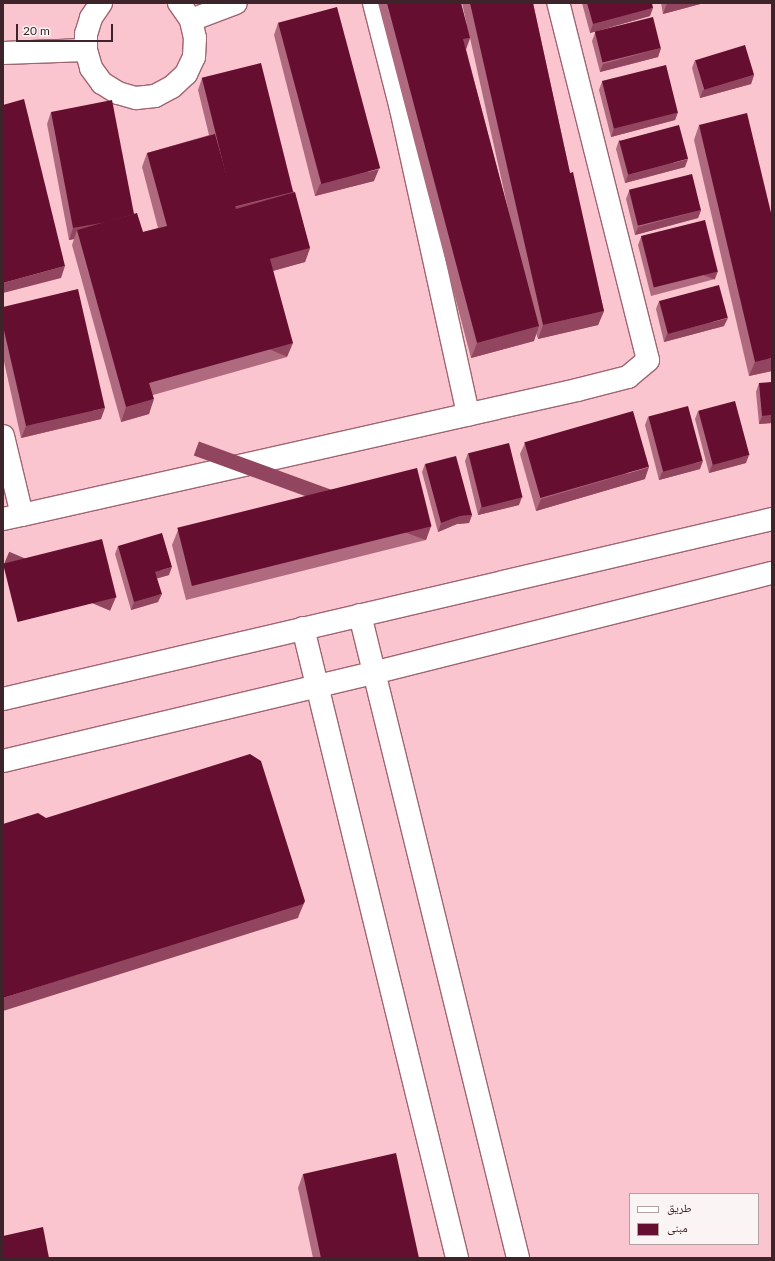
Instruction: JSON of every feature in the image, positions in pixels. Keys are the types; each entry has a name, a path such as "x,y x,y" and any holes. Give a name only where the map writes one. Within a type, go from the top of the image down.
{"street":[{"path":"102,3 91,18 86,34 86,50 91,68 102,83 118,93 136,98 155,96 172,87 188,68 194,57 195,38 185,11 236,3"},
{"path":"374,3 401,109 468,415"},
{"path":"3,436 13,517 468,415 628,376 648,360 558,3"},
{"path":"3,53 86,50"},
{"path":"3,699 772,519"},
{"path":"3,761 317,686 772,572"},
{"path":"360,615 372,672 518,1258"},
{"path":"303,628 457,1258"}],"building":[{"path":"387,3 461,3 470,38 463,39 539,326 477,343"},
{"path":"470,3 533,3 570,173 573,172 604,311 543,325"},
{"path":"587,3 652,3 653,8 593,24"},
{"path":"337,7 380,168 321,184 278,23"},
{"path":"653,17 661,48 603,63 595,32"},
{"path":"745,45 754,75 704,90 695,60"},
{"path":"261,63 293,192 234,207 202,78"},
{"path":"666,65 678,113 614,129 602,81"},
{"path":"24,99 65,266 3,283 3,105"},
{"path":"112,100 134,214 107,222 73,228 51,112"},
{"path":"747,113 772,217 772,358 755,362 699,125"},
{"path":"679,125 688,159 628,175 619,141"},
{"path":"215,134 236,209 295,192 310,248 270,259 293,343 149,383 154,399 126,407 77,230 137,213 143,232 167,226 147,153"},
{"path":"692,174 701,210 638,226 629,190"},
{"path":"705,220 718,271 654,287 641,236"},
{"path":"719,285 728,318 668,334 659,301"},
{"path":"78,289 105,408 26,426 3,326 3,307"},
{"path":"772,382 772,415 762,416 759,383"},
{"path":"735,401 749,455 713,465 698,411"},
{"path":"688,406 703,461 663,472 648,417"},
{"path":"633,411 649,467 540,498 524,442"},
{"path":"509,443 523,497 482,507 468,453"},
{"path":"456,456 472,515 460,516 441,523 425,464"},
{"path":"417,468 432,526 192,586 177,528"},
{"path":"162,533 172,567 155,572 162,594 134,602 118,546"},
{"path":"102,539 117,597 18,622 3,564"},
{"path":"250,754 261,761 305,901 303,904 3,998 3,824 38,813 46,818"},
{"path":"396,1153 419,1258 321,1258 303,1174"},
{"path":"43,1227 49,1258 3,1258 3,1236"}]}
